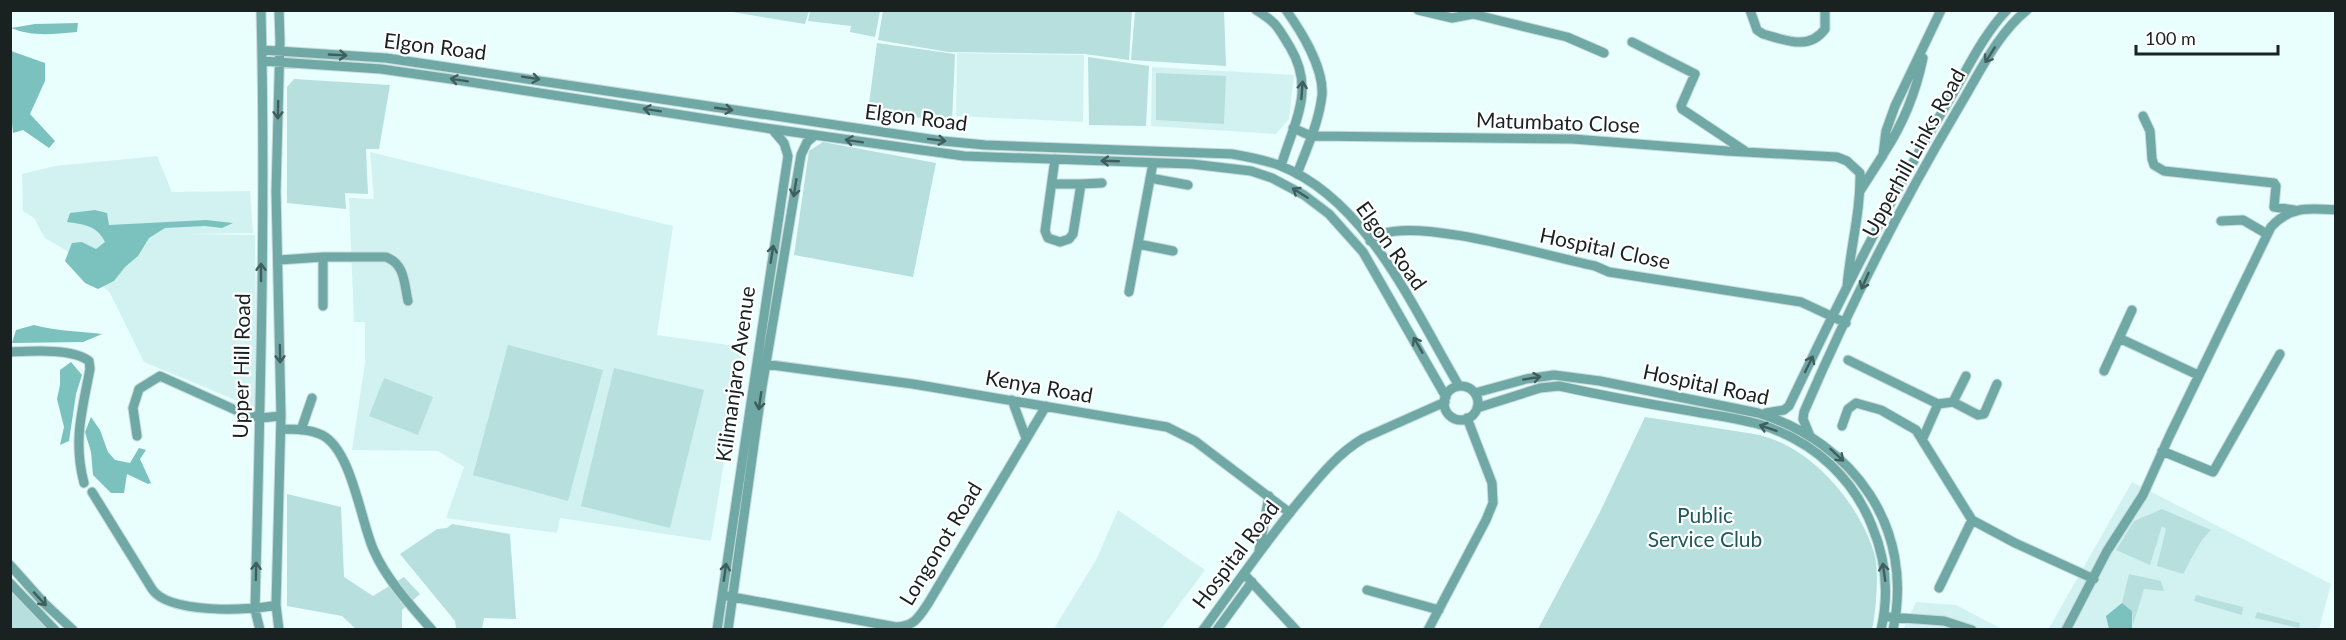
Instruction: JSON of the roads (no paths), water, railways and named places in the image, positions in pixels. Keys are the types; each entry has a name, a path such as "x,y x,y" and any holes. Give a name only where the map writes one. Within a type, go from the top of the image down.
{"street":[{"name":"Upper Hill Road","path":"260,630 255,610 260,418 261,10"},
{"name":"Upper Hill Road","path":"279,10 276,190 281,416 276,605 279,630"},
{"path":"1256,10 1275,22 1296,57 1304,88 1281,166"},
{"path":"1418,10 1452,18 1473,15 1493,19 1567,37 1604,53"},
{"path":"1750,10 1757,30 1763,34 1807,43 1815,40 1825,29 1826,10"},
{"path":"1847,287 1860,191 1883,155 1886,131 1895,106 1941,10"},
{"name":"Upperhill Links Road","path":"1833,316 1920,147 1991,30 2007,10"},
{"name":"Upperhill Links Road","path":"1846,323 1874,261 1933,151 1990,56 2015,20 2027,10"},
{"path":"1275,22 1287,11 1313,54 1322,92 1317,120 1297,174"},
{"path":"1632,42 1695,74 1681,106 1682,109 1747,153"},
{"name":"Elgon Road","path":"262,50 386,58 943,141 985,145 1232,154 1281,166 1314,184 1359,225 1401,288 1458,386"},
{"name":"Elgon Road","path":"262,61 381,69 964,156 1153,163 1226,168 1272,177 1304,195 1329,214 1363,252 1445,399"},
{"path":"2143,116 2150,131 2152,159 2158,168 2164,171 2274,183 2277,186 2274,207 2296,210 2336,210"},
{"name":"Kilimanjaro Avenue","path":"728,630 788,156 784,143 772,129"},
{"name":"Matumbato Close","path":"1293,129 1311,136 1573,139 1747,153 1824,155 1847,161 1860,173 1860,191"},
{"name":"Kilimanjaro Avenue","path":"717,630 761,364 801,155 803,148 815,135"},
{"path":"1055,159 1045,231 1048,238 1060,242 1069,240 1073,234 1081,184"},
{"path":"1129,292 1153,163"},
{"path":"1150,178 1188,185"},
{"path":"1053,184 1102,183"},
{"path":"2066,630 2107,551 2143,495 2198,375 2267,234 2279,218 2296,210"},
{"path":"2221,221 2243,220 2267,234"},
{"name":"Hospital Close","path":"1370,241 1388,232 1443,234 1595,266 1609,272 1801,302 1846,323"},
{"path":"1138,244 1173,251"},
{"path":"279,260 378,256 392,259 402,269 408,301"},
{"path":"323,257 323,306"},
{"path":"2104,371 2132,310"},
{"path":"1758,413 1774,413 1789,406 1833,316"},
{"path":"1810,436 1803,420 1804,412 1846,323"},
{"path":"2119,339 2198,375"},
{"path":"10,352 64,353 82,356 89,361 90,369 78,432 79,464 84,483"},
{"path":"2162,451 2213,472 2280,354"},
{"path":"1848,360 1938,404 1953,402 1978,415 1984,414 1997,384"},
{"name":"Kenya Road","path":"761,364 913,384 1167,427 1195,441 1290,513"},
{"name":"Hospital Road","path":"1475,393 1526,379 1554,375 1600,381 1758,413 1779,419 1810,436 1827,446 1850,468 1882,518 1894,555 1898,578 1893,630"},
{"path":"137,436 133,408 139,388 160,376 240,412 260,418 281,416"},
{"path":"1953,402 1966,376"},
{"path":"1458,386 1467,387 1478,398 1477,408 1473,415 1461,419 1451,416 1445,399 1452,389 1458,386"},
{"name":"Hospital Road","path":"1477,408 1540,388 1558,386 1764,426 1785,434 1823,458 1837,471 1856,493 1869,518 1878,539 1884,571 1886,591 1881,630"},
{"path":"301,430 312,398"},
{"name":"Hospital Road","path":"1203,630 1290,513 1333,463 1354,444 1445,399"},
{"path":"1012,400 1026,438"},
{"path":"1842,426 1852,405 1863,404 1911,425 1923,438 1972,520 2015,543 2094,579"},
{"path":"1923,438 1938,404"},
{"name":"Longonot Road","path":"722,596 896,627 909,626 917,621 929,602 1046,406"},
{"path":"1428,630 1493,503 1492,483 1467,418"},
{"path":"281,429 301,430 328,439 347,468 373,550 390,578 432,630"},
{"path":"92,492 156,596 162,600 215,609 255,610 276,605"},
{"path":"258,496 279,496"},
{"path":"1259,553 1269,496"},
{"path":"1939,588 1972,520"},
{"path":"10,565 44,603 73,630"},
{"path":"1244,574 1296,630"},
{"path":"1217,630 1252,582"},
{"path":"10,584 55,630"},
{"path":"1367,590 1439,610"},
{"path":"1884,617 1944,621 1972,630"}],"park label":[{"name":"Public Service Club","path":"1705,528"}]}
